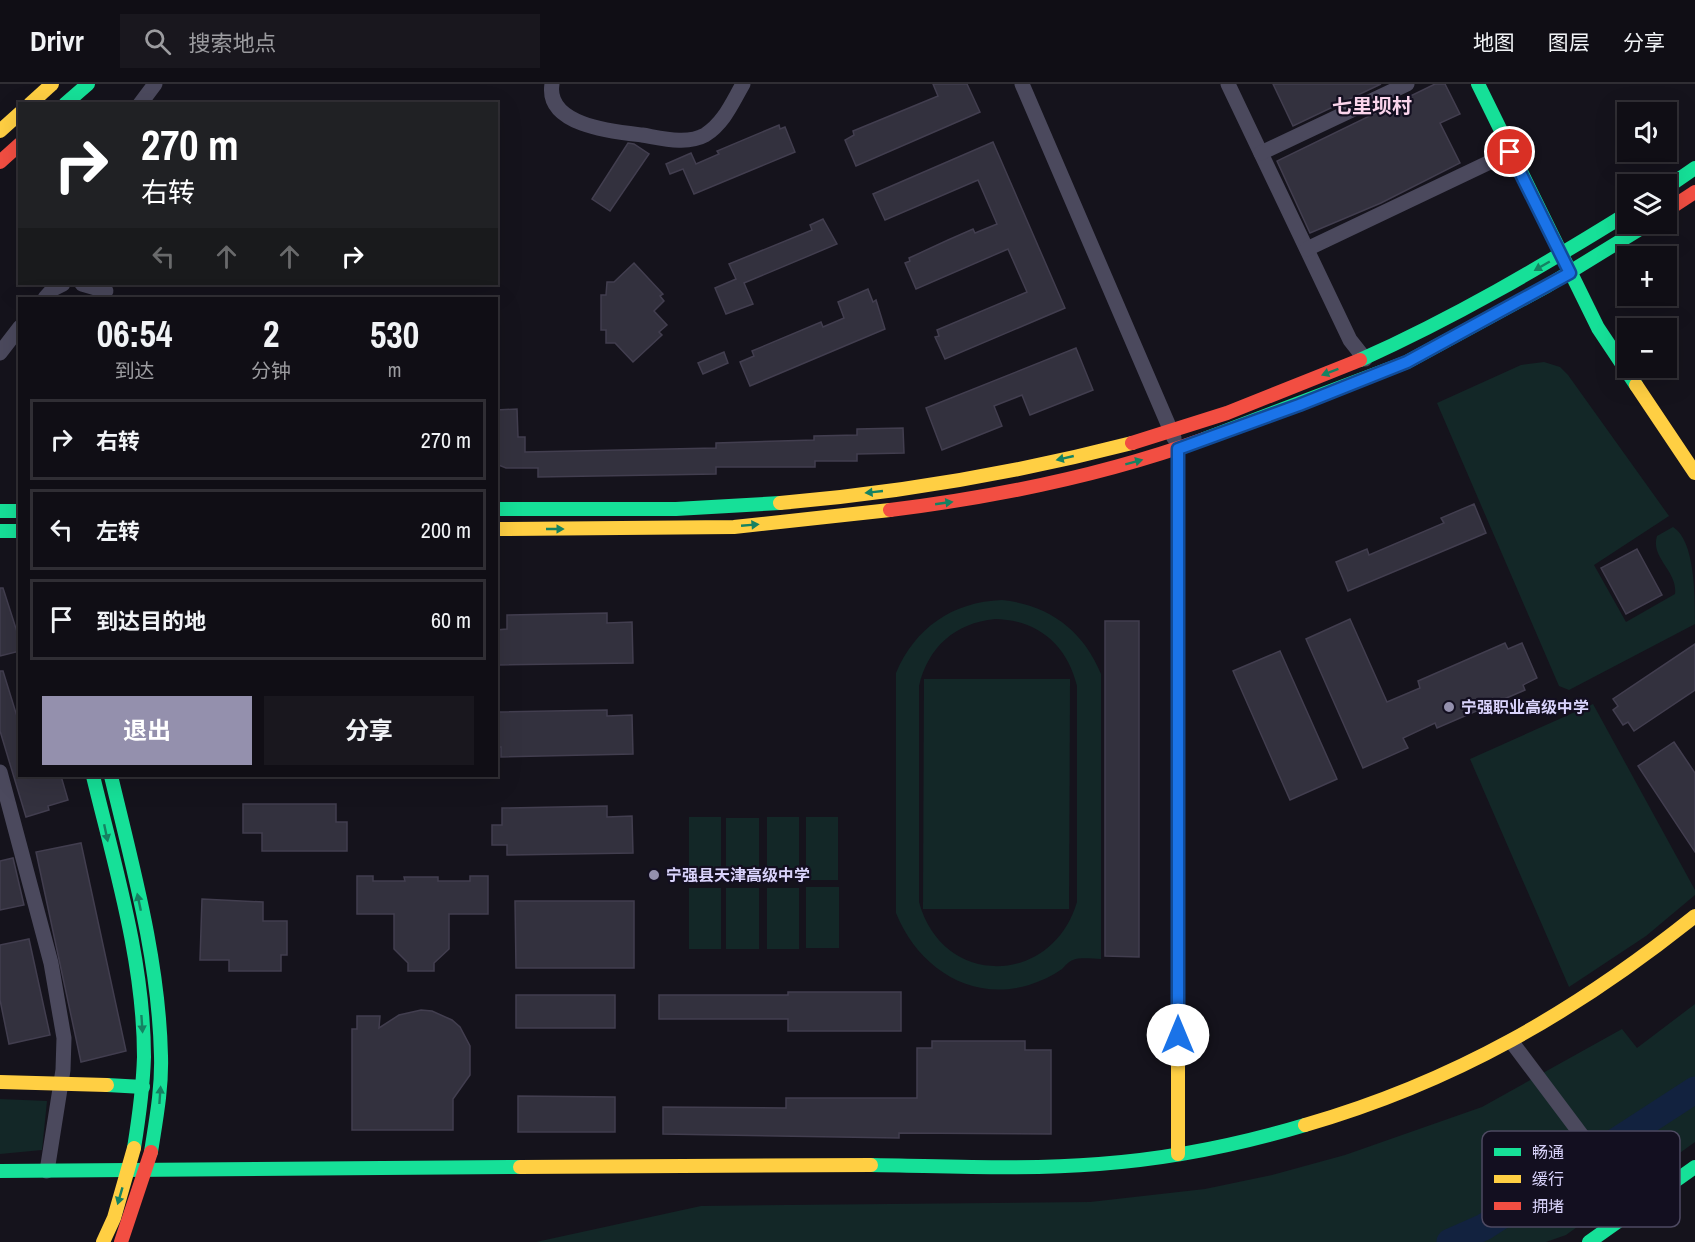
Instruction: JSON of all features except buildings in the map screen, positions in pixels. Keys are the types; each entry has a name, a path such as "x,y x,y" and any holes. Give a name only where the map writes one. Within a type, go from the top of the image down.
{"main road":[{"path":"32,102 52,84"},
{"path":"67,102 88,84"},
{"path":"1478,84 1598,328 1695,473"},
{"path":"0,131 18,115"},
{"path":"0,162 18,146"},
{"path":"1677,180 1695,168"},
{"path":"1677,204 1695,192"},
{"path":"498,509 734,507 895,490 1011,471 1171,431 1365,359 1561,255 1617,220"},
{"path":"498,529 734,527 897,509 1016,490 1178,449 1299,405 1407,362 1570,273 1632,234"},
{"path":"1178,449 1178,1154"},
{"path":"0,511 18,511"},
{"path":"0,531 18,531"},
{"path":"93,777 142,1017 143,1087 134,1148 114,1218 103,1242"},
{"path":"111,777 160,1015 160,1098 151,1152 120,1242"},
{"path":"0,1171 762,1164 1062,1166 1178,1154 1242,1143 1324,1122 1415,1086 1511,1041 1612,980 1695,916"},
{"path":"0,1082 143,1087"},
{"path":"1680,1178 1695,1167"},
{"path":"1589,1242 1611,1227"}],"street":[{"path":"142,102 155,84"},
{"path":"552,84 555,100 562,111 588,127 681,140 699,137 719,123 743,84"},
{"path":"1022,84 1178,449"},
{"path":"1228,84 1350,340 1365,359"},
{"path":"1261,153 1407,84"},
{"path":"1307,249 1510,152"},
{"path":"46,297 53,288 60,285"},
{"path":"85,285 106,291"},
{"path":"0,352 18,330"},
{"path":"0,772 51,963 64,1038 63,1070 47,1171"},
{"path":"1511,1041 1578,1131"}],"green space":[{"path":"1544,362 1560,367 1568,375 1669,516 1594,565 1626,622 1675,594 1672,578 1660,558 1656,544 1657,536 1673,527 1686,544 1694,584 1695,624 1569,690 1559,686 1437,403 1521,365"},
{"path":"1002,600 1035,607 1062,622 1085,645 1101,674 1101,959 1073,960 1058,972 1042,980 1007,989 986,989 948,976 917,949 896,913 896,673 914,643 937,620 951,612 984,602","holes":["1010,620 1037,630 1058,647 1066,658 1077,686 1077,902 1064,930 1045,950 1022,962 997,966 973,962 950,950 931,930 919,902 919,686 929,660 945,639 981,621"]},
{"path":"924,679 1070,679 1069,909 923,909"},
{"path":"1593,704 1695,890 1695,895 1646,936 1569,987 1470,759"},
{"path":"689,817 721,817 721,880 689,880"},
{"path":"767,817 799,817 799,880 767,880"},
{"path":"806,817 838,817 838,880 806,880"},
{"path":"726,818 759,818 759,881 726,881"},
{"path":"806,887 839,887 839,948 806,948"},
{"path":"689,888 721,888 721,949 689,949"},
{"path":"726,888 759,888 759,949 726,949"},
{"path":"767,888 799,888 799,949 767,949"},
{"path":"1695,1004 1695,1142 1680,1153 1680,1131 1482,1131 1482,1227 1577,1227 1566,1235 1546,1242 536,1242 701,1206 1090,1202 1205,1189 1272,1175 1345,1155 1482,1107 1622,1029 1637,1048"},
{"path":"0,1099 47,1101 42,1150 0,1154"}],"waterway":[{"path":"1632,1131 1695,1090"},
{"path":"1450,1242 1484,1227"}],"traffic: fast":[{"path":"67,102 88,84"},
{"path":"1478,84 1598,328 1636,385"},
{"path":"1677,180 1695,168"},
{"path":"1360,360 1497,291 1617,220"},
{"path":"1204,439 1407,362 1547,286 1632,234"},
{"path":"1178,449 1178,853"},
{"path":"498,509 676,509 780,503"},
{"path":"0,511 18,511"},
{"path":"0,531 18,531"},
{"path":"93,777 127,915 143,1021 143,1080 134,1148"},
{"path":"111,777 144,915 159,1020 161,1068 151,1152"},
{"path":"107,1085 143,1087"},
{"path":"871,1165 1014,1167 1125,1162 1203,1150 1305,1125"},
{"path":"0,1171 520,1167"},
{"path":"1680,1178 1695,1167"},
{"path":"1589,1242 1610,1227"}],"traffic: slow":[{"path":"32,102 52,84"},
{"path":"0,131 18,115"},
{"path":"1636,385 1695,473"},
{"path":"780,503 914,488 1045,464 1132,443"},
{"path":"498,529 734,527 890,510"},
{"path":"1178,853 1178,1154"},
{"path":"1305,1125 1360,1108 1412,1088 1511,1040 1604,983 1695,916"},
{"path":"0,1082 107,1085"},
{"path":"103,1242 114,1218 134,1148"},
{"path":"520,1167 871,1165"}],"traffic: jam":[{"path":"0,162 18,146"},
{"path":"1677,204 1695,192"},
{"path":"1132,443 1227,413 1360,360"},
{"path":"890,510 1010,491 1089,474 1204,439"},
{"path":"121,1242 151,1152"}],"place":[{"name":"宁强职业高级中学","path":"1449,707"},
{"name":"宁强县天津高级中学","path":"654,875"}],"district":[{"name":"七里坝村","path":"1372,106"}],"route":[{"path":"1178,1035 1178,449 1373,377 1407,362 1570,273 1510,152"}]}
